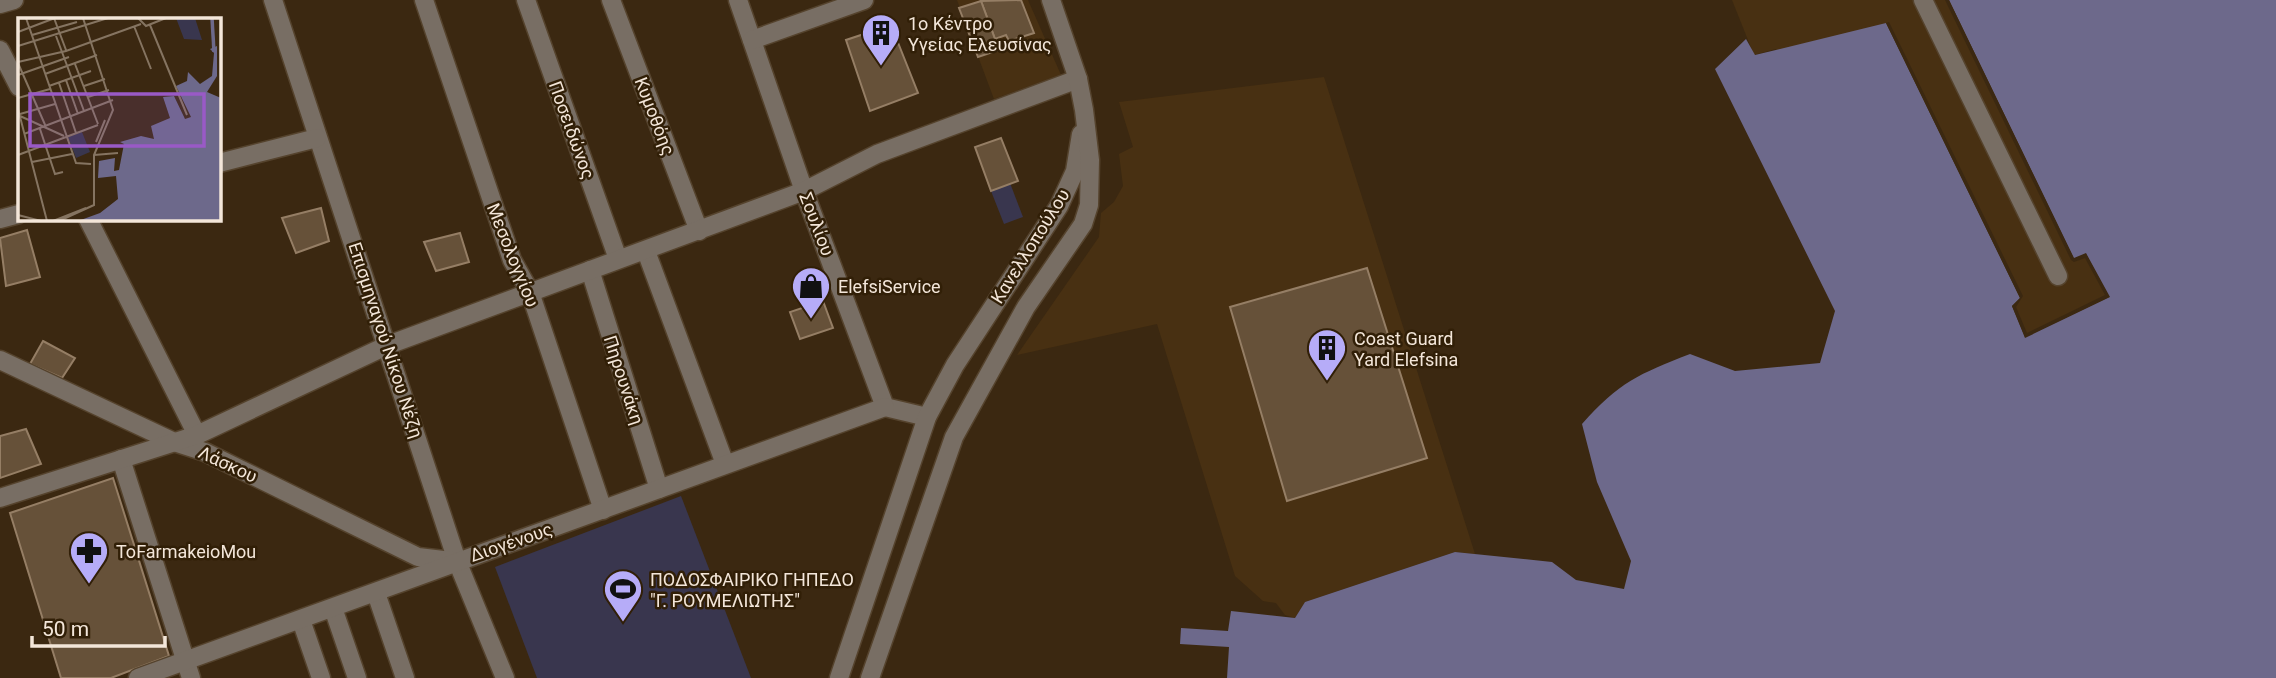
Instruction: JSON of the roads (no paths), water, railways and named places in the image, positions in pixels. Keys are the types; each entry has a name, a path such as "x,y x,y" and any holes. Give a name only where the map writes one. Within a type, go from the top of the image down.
{"street":[{"path":"0,4 14,0"},
{"name":"Επισμηναγού Νίκου Νέζη","path":"273,0 457,561 505,678"},
{"name":"Μεσολογγίου","path":"424,0 512,260 530,292 603,510"},
{"name":"Ποσειδώνος","path":"526,0 618,259"},
{"name":"Κυμοθόης","path":"611,0 699,231"},
{"name":"Σουλίου","path":"738,0 804,191 885,407"},
{"path":"752,40 864,0"},
{"path":"1051,0 1079,79 1084,110"},
{"path":"1923,0 2058,276"},
{"path":"0,50 18,85"},
{"path":"0,498 197,435 388,345 804,191 877,154 1079,79"},
{"name":"Κανελλοπούλου","path":"839,678 927,417 961,355 1066,191 1079,152 1084,110"},
{"name":"Κανελλοπούλου","path":"870,678 954,437 1026,307 1083,224 1091,180 1084,110"},
{"path":"220,163 317,138"},
{"path":"0,219 18,214"},
{"path":"89,220 197,435"},
{"path":"646,251 725,464"},
{"name":"Πηρουνάκη","path":"590,270 659,489"},
{"name":"Λάσκου","path":"0,360 174,442 205,452 418,557 457,561"},
{"path":"885,407 927,417"},
{"name":"Διογένους","path":"138,678 885,407"},
{"path":"121,459 191,678"},
{"path":"376,593 405,678"},
{"path":"333,608 357,678"},
{"path":"301,620 321,678"}],"place":[{"name":"1ο Κέντρο Υγείας Ελευσίνας","path":"881,67"},
{"name":"ElefsiService","path":"811,320"},
{"name":"Coast Guard Yard Elefsina","path":"1327,382"},
{"name":"ToFarmakeioMou","path":"89,585"},
{"name":"ΠΟΔΟΣΦΑΙΡΙΚΟ ΓΗΠΕΔΟ \"Γ. ΡΟΥΜΕΛΙΩΤΗΣ\"","path":"623,623"}]}
